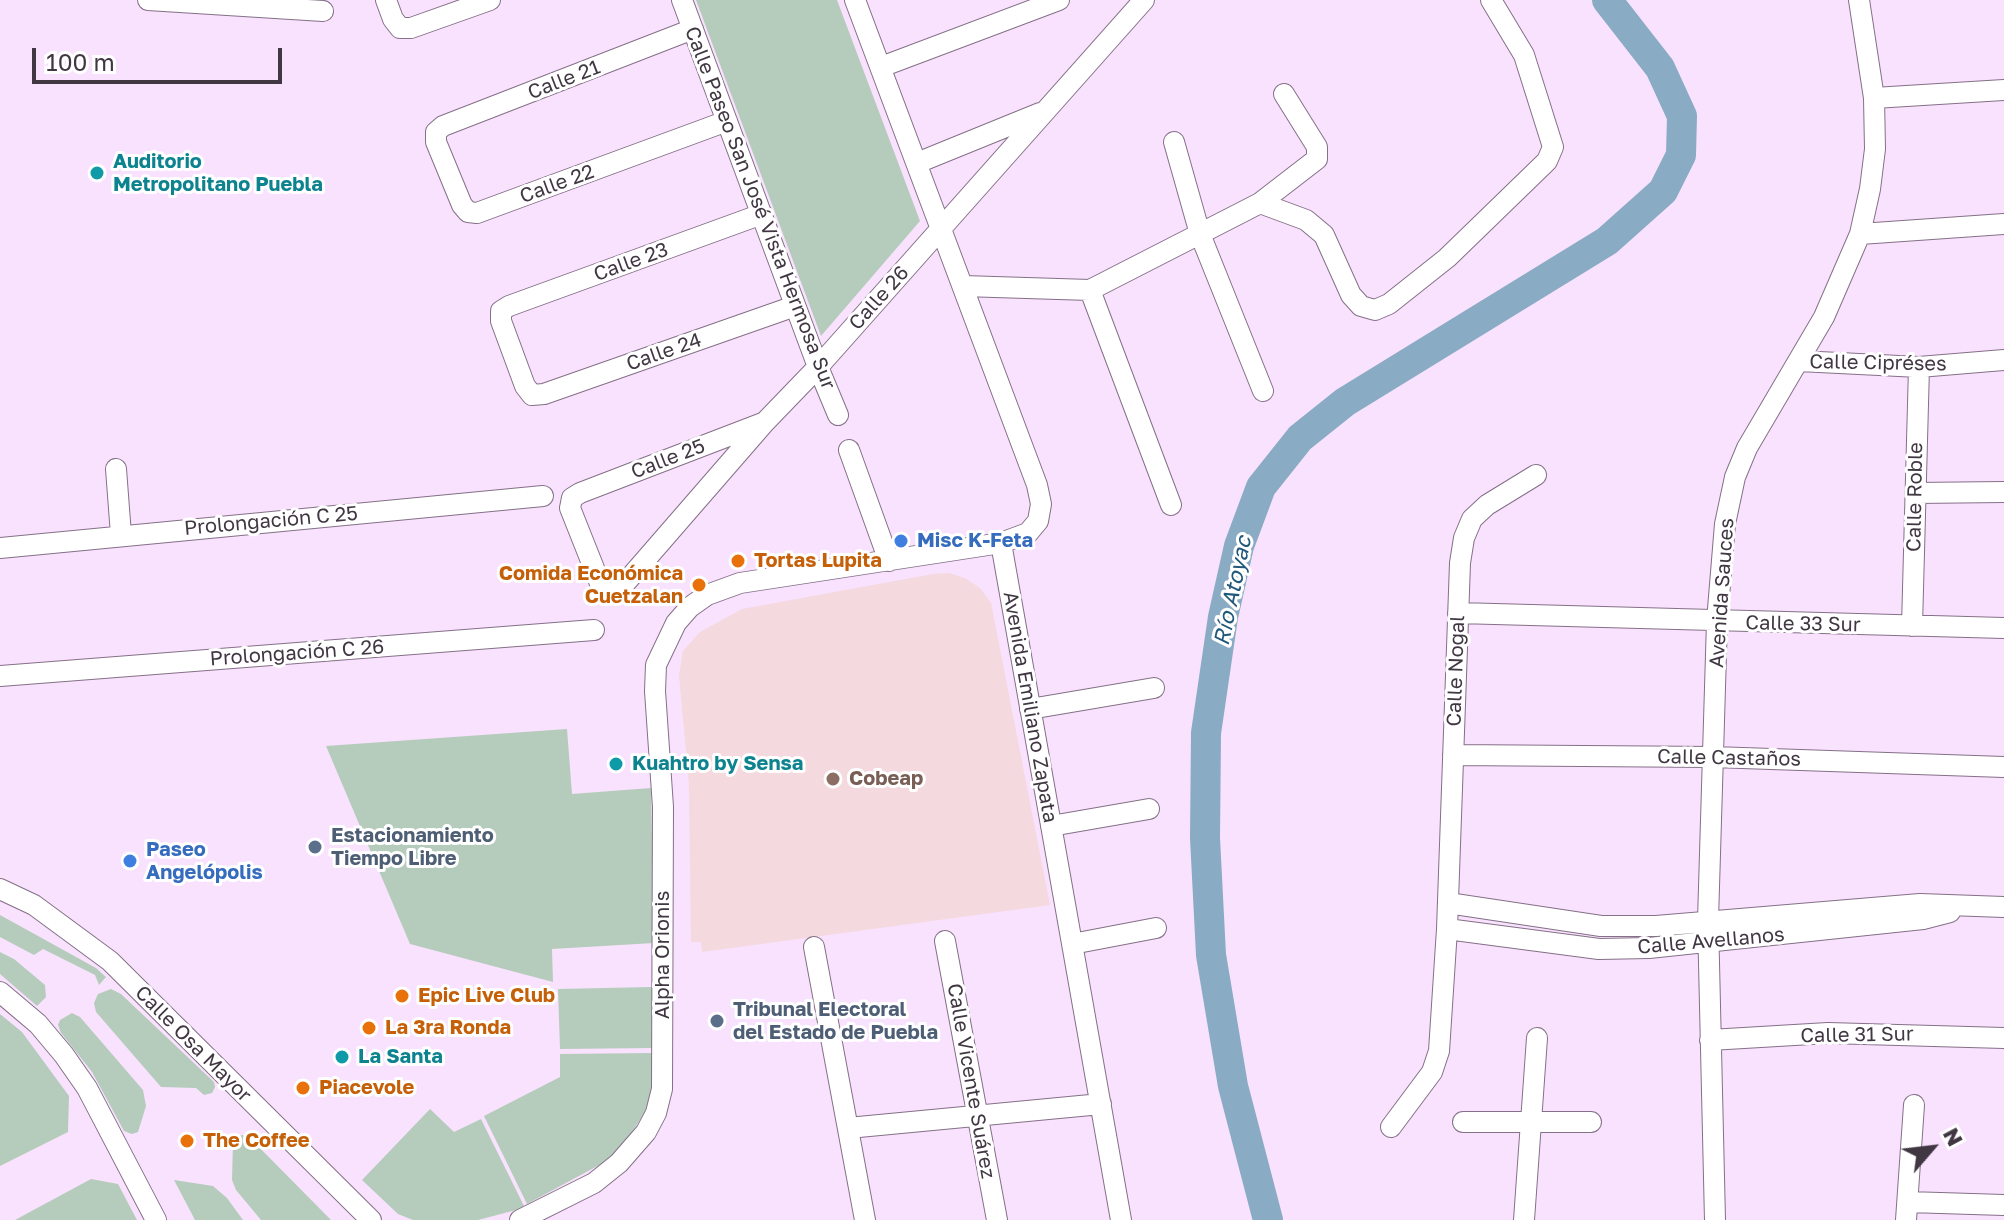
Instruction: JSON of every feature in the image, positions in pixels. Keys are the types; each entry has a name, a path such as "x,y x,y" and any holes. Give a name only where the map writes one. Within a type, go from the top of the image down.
{"street":[{"path":"148,0 323,11"},
{"path":"386,0 400,28 411,28 490,0"},
{"name":"Calle Paseo San José Vista Hermosa Sur","path":"682,0 838,415"},
{"path":"849,450 889,561 1001,543 1028,533 1038,521 1041,504 1037,485 855,0"},
{"path":"881,67 1059,0"},
{"name":"Calle 26","path":"612,593 620,589 765,422 818,367 1144,0"},
{"path":"1260,203 1306,220 1324,235 1351,295 1361,306 1375,310 1389,304 1447,258 1547,161 1553,147 1524,55 1491,0"},
{"name":"Avenida Sauces","path":"1715,1220 1708,920 1717,621 1725,524 1735,477 1747,448 1824,317 1860,234 1875,149 1874,98 1859,0"},
{"name":"Calle 21","path":"436,132 443,126 693,29"},
{"path":"1874,98 2004,90"},
{"path":"963,286 1090,290 1260,203 1317,159 1317,147 1284,94"},
{"path":"917,163 1043,111"},
{"name":"Calle 22","path":"436,132 436,142 462,205 468,212 477,213 727,121"},
{"path":"1174,142 1200,234 1263,391"},
{"name":"Calle 23","path":"532,395 525,386 501,321 501,311 762,214"},
{"path":"1860,234 2004,224"},
{"path":"1090,290 1171,505"},
{"name":"Calle 24","path":"532,395 544,394 795,306"},
{"name":"Calle Cipréses","path":"1799,361 1919,367 2004,360"},
{"name":"Calle Roble","path":"1912,626 1919,367"},
{"name":"Calle 25","path":"612,593 603,591 599,584 570,508 572,498 765,422"},
{"path":"116,469 121,535"},
{"name":"Calle Nogal","path":"1391,1127 1432,1072 1439,1051 1447,929 1460,563 1464,538 1472,519 1487,505 1536,475"},
{"path":"1915,493 2004,492"},
{"name":"Prolongación C 25","path":"0,548 543,496"},
{"name":"Avenida Emiliano Zapata","path":"1001,543 1121,1220"},
{"name":"Alpha Orionis","path":"520,1220 594,1183 619,1163 646,1132 656,1113 662,1089 663,807 656,665 676,623 690,607 707,595 740,583 889,561"},
{"name":"Calle 33 Sur","path":"1458,613 2004,628"},
{"name":"Prolongación C 26","path":"0,676 594,630"},
{"path":"1030,709 1154,688"},
{"name":"Calle Castaños","path":"1453,755 1713,757 2004,767"},
{"path":"1051,826 1149,809"},
{"name":"Calle Osa Mayor","path":"0,889 34,905 110,961 371,1220"},
{"name":"Calle Avellanos","path":"1448,903 1601,926 1656,926 1920,904 2004,907"},
{"name":"Calle Avellanos","path":"1447,929 1599,949 1649,948 1923,919 1974,906"},
{"path":"1072,944 1156,928"},
{"name":"Calle Vicente Suárez","path":"945,941 997,1220"},
{"path":"814,947 865,1220"},
{"path":"0,992 38,1024 87,1088 156,1220"},
{"name":"Calle 31 Sur","path":"1710,1040 1828,1033 2004,1038"},
{"path":"1524,1220 1537,1038"},
{"path":"848,1128 1101,1104"},
{"path":"1914,1105 1907,1211 2004,1205"},
{"path":"1463,1122 1591,1122"}],"shaded area":[{"path":"949,573 965,578 980,588 991,603 1050,905 702,952 701,942 691,942 689,785 679,675 683,651 700,632 742,609"}],"green space":[{"path":"696,0 837,0 920,221 821,336"},
{"path":"567,729 572,794 651,788 654,943 552,949 553,982 410,944 326,746"},
{"path":"0,915 96,968 106,977 99,985 95,975 43,949 34,955 0,937"},
{"path":"0,952 14,959 45,985 46,997 37,1006 0,974"},
{"path":"652,987 652,1048 560,1049 558,989"},
{"path":"111,989 121,994 214,1082 212,1093 204,1095 196,1088 161,1087 96,1012 94,1003 98,994"},
{"path":"72,1013 80,1017 143,1090 146,1106 138,1132 132,1134 124,1131 92,1072 61,1033 60,1020"},
{"path":"0,1014 22,1032 69,1096 68,1132 0,1166"},
{"path":"652,1053 652,1087 645,1112 619,1152 527,1204 484,1116 560,1077 560,1054"},
{"path":"430,1109 454,1132 481,1119 524,1206 478,1220 413,1220 398,1214 362,1180"},
{"path":"242,1135 248,1136 331,1220 261,1220 236,1190 232,1180 233,1140"},
{"path":"91,1179 118,1184 137,1220 15,1220"},
{"path":"174,1180 213,1186 227,1198 243,1220 195,1220"}],"waterway":[{"name":"Río Atoyac","path":"1268,1220 1233,1086 1211,955 1205,838 1206,733 1223,617 1239,546 1261,487 1300,438 1345,402 1607,241 1663,191 1681,155 1682,116 1660,68 1607,0"}],"place":[{"name":"Auditorio Metropolitano Puebla","path":"97,173"},
{"name":"Misc K-Feta","path":"901,541"},
{"name":"Tortas Lupita","path":"738,561"},
{"name":"Comida Económica Cuetzalan","path":"699,585"},
{"name":"Kuahtro by Sensa","path":"616,764"},
{"name":"Cobeap","path":"833,779"},
{"name":"Estacionamiento Tiempo Libre","path":"315,847"},
{"name":"Paseo Angelópolis","path":"130,861"},
{"name":"Epic Live Club","path":"402,996"},
{"name":"Tribunal Electoral del Estado de Puebla","path":"717,1021"},
{"name":"La 3ra Ronda","path":"369,1028"},
{"name":"La Santa","path":"342,1057"},
{"name":"Piacevole","path":"303,1088"},
{"name":"The Coffee","path":"187,1141"}]}
